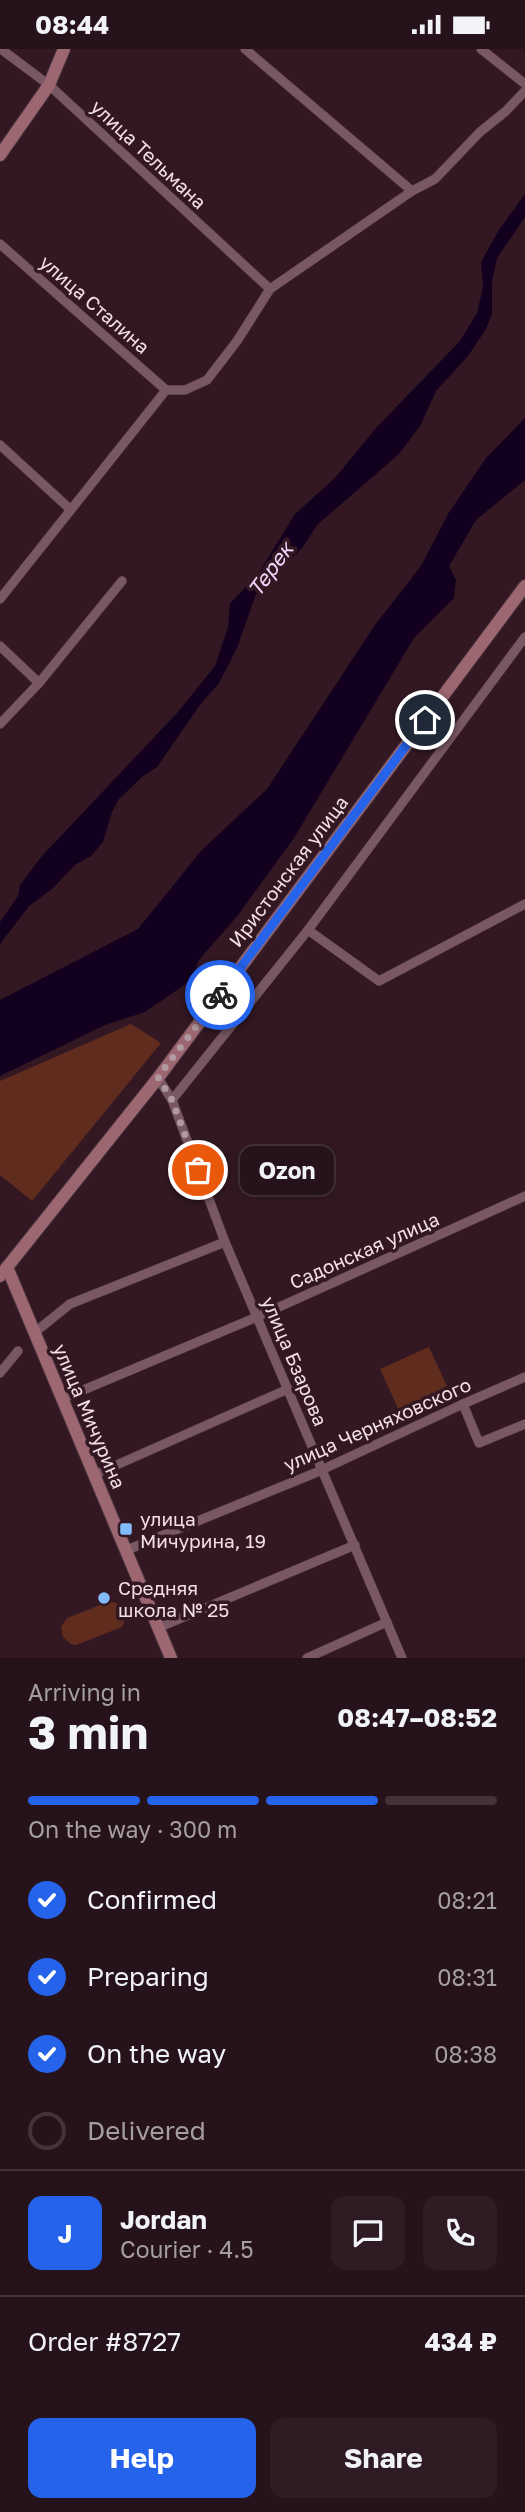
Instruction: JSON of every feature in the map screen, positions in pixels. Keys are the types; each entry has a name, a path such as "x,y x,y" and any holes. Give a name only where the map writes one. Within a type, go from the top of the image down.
{"main road":[{"path":"0,155 49,85 64,49"},
{"name":"Иристонская улица","path":"4,1271 158,1077 525,586"},
{"name":"улица Мичурина","path":"4,1271 34,1333 171,1658"}],"street":[{"name":"улица Тельмана","path":"2,49 49,85 270,289"},
{"path":"245,49 412,191"},
{"path":"481,49 525,84"},
{"path":"0,599 166,390 185,390 207,380 237,341 270,289 412,191 435,179 480,132 525,91"},
{"name":"улица Сталина","path":"0,244 166,390"},
{"path":"0,445 70,509"},
{"path":"0,724 39,684 122,581"},
{"path":"172,1100 308,930 525,637"},
{"path":"0,646 39,684"},
{"path":"308,930 379,981 525,904"},
{"name":"улица Бзарова","path":"158,1077 172,1100 225,1242 402,1658"},
{"name":"Садонская улица","path":"62,1399 257,1317 525,1196"},
{"path":"34,1333 70,1304 225,1242"},
{"path":"0,1373 18,1351"},
{"name":"улица Черняховского","path":"127,1550 321,1469 525,1377"},
{"path":"94,1475 288,1389"},
{"path":"463,1403 479,1443 525,1424"},
{"path":"160,1627 355,1545"},
{"path":"307,1658 387,1622"}],"shaded area":[{"path":"131,1024 161,1043 32,1201 0,1175 0,1081"},
{"path":"429,1347 450,1393 401,1415 380,1369"},
{"path":"108,1602 118,1603 124,1610 126,1617 122,1627 76,1645 63,1637 61,1627 67,1618"}],"water":[{"name":"Терек","path":"525,194 525,217 497,258 492,281 492,314 486,329 468,356 436,391 420,426 399,454 317,525 303,547 256,594 237,648 219,683 200,705 157,767 119,799 103,842 91,856 76,864 52,889 29,906 0,944 0,922 18,896 20,885 42,856 177,713 215,666 228,627 230,603 257,576 295,514 335,478 377,427 460,341 477,313 483,287 481,262 499,230"},
{"path":"525,418 525,480 476,520 449,566 456,580 454,598 414,638 294,838 238,915 198,961 193,979 145,1012 105,1025 0,1076 0,1000 138,929 201,851 267,789 375,625 421,566 448,514 486,458"}],"way so far":[{"path":"198,1170 172,1100 158,1077 220,995"}],"place":[{"name":"Ozon","path":"198,1170"},
{"name":"улица Мичурина, 19","path":"126,1529"},
{"name":"Средняя школа № 25","path":"104,1598"}],"route":[{"path":"220,995 425,720"}]}
